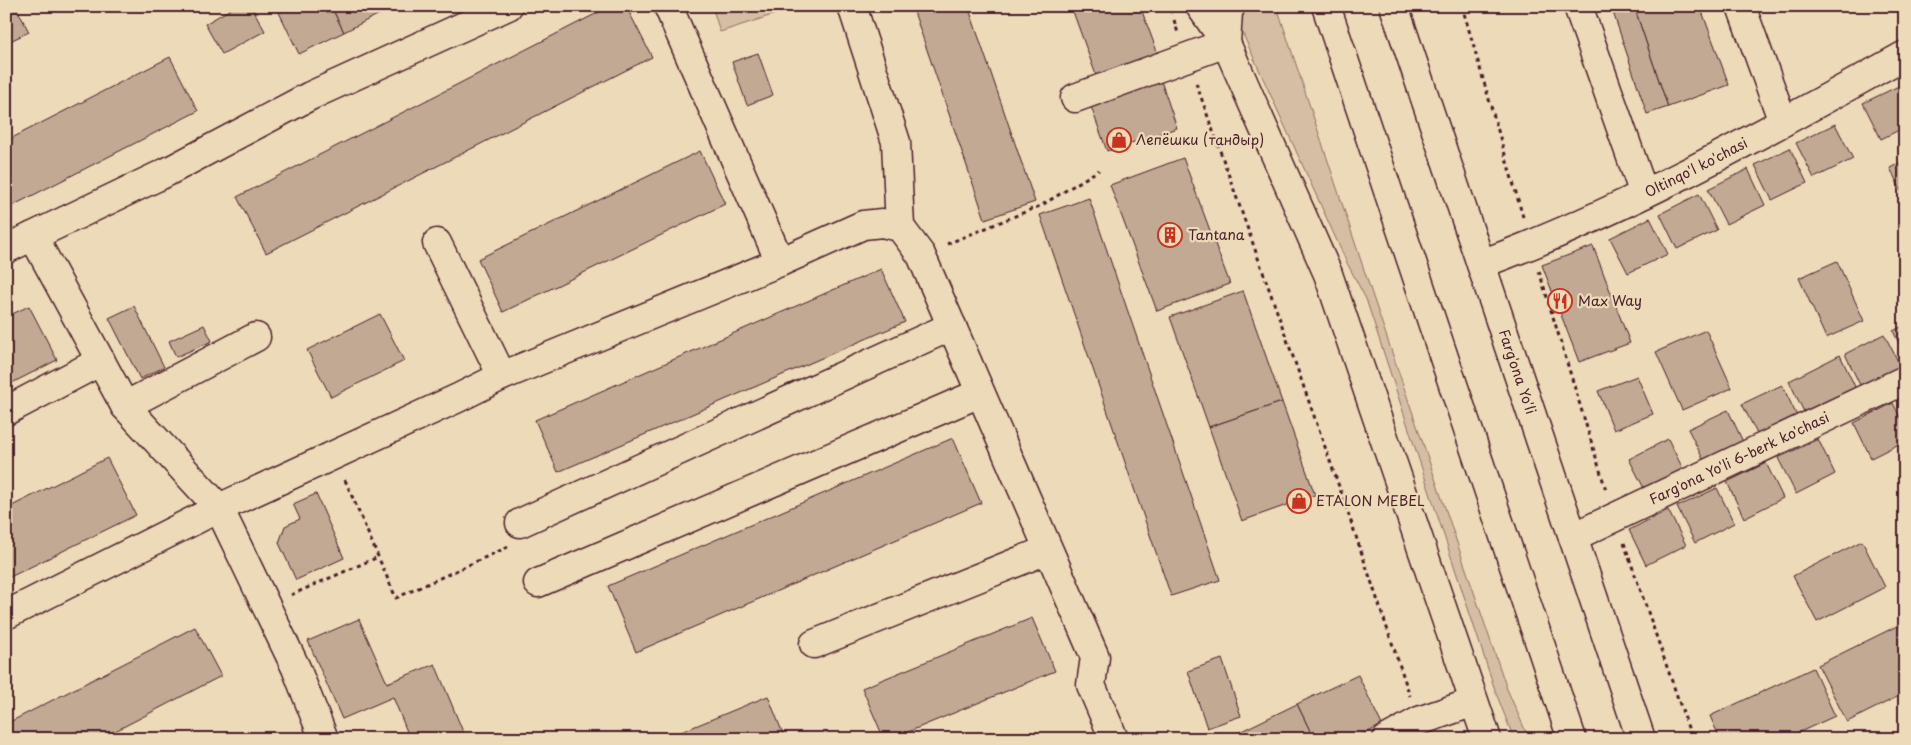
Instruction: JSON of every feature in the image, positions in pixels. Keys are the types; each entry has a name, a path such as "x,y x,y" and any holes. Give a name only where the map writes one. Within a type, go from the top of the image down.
{"main road":[{"path":"6,249 167,172 310,96 508,6"},
{"path":"668,6 780,262"},
{"path":"852,6 896,142 900,227 921,255 1047,550 1095,657 1091,685 1114,739"},
{"path":"1200,6 1226,42 1328,274 1487,739"},
{"path":"1226,42 1228,12 1231,6"},
{"path":"1326,6 1572,739"},
{"name":"Farg'ona Yo'li","path":"1394,6 1641,739"},
{"path":"1578,6 1644,194"},
{"path":"1741,6 1783,122"},
{"path":"1075,98 1226,42"},
{"name":"Oltinqo'l ko'chasi","path":"1481,264 1531,246 1644,194 1783,122 1905,55"},
{"path":"6,615 219,508 502,376 780,262 863,224 882,223 900,227"},
{"path":"33,236 125,406 219,508 296,668 324,739"},
{"path":"437,243 502,376"},
{"path":"515,535 952,326"},
{"path":"125,406 256,337"},
{"path":"6,411 101,361"},
{"name":"Farg'ona Yo'li 6-berk ko'chasi","path":"1573,538 1905,380"},
{"path":"538,583 980,392"},
{"path":"814,644 1047,550"},
{"path":"1387,739 1419,722 1474,702"}],"path":[{"path":"1169,6 1341,492 1419,722"},
{"path":"1462,6 1531,246 1615,518 1692,739"},
{"path":"921,255 1042,205 1099,170"},
{"path":"334,454 396,598 515,535"},
{"path":"266,606 378,557"}],"shaded area":[{"path":"712,6 800,6 720,32"},
{"path":"1244,6 1277,7 1372,294 1507,689 1529,739 1514,739 1496,693 1366,299 1347,263 1237,21"}],"building":[{"path":"236,6 251,6 265,31 222,54 205,24"},
{"path":"276,6 331,6 344,32 299,54"},
{"path":"331,6 395,6 344,32"},
{"path":"611,6 626,6 652,57 266,253 237,197"},
{"path":"912,6 968,6 1035,202 985,219"},
{"path":"1071,6 1140,6 1158,54 1096,75"},
{"path":"1611,6 1634,6 1668,107 1647,114"},
{"path":"1634,6 1700,6 1729,85 1668,107"},
{"path":"16,7 29,32 6,43 6,12"},
{"path":"758,53 773,95 747,105 732,62"},
{"path":"170,57 198,111 6,209 6,141"},
{"path":"1161,81 1177,128 1107,151 1090,104"},
{"path":"1903,84 1905,88 1905,127 1881,139 1863,103"},
{"path":"1835,124 1853,159 1814,178 1796,143"},
{"path":"1790,148 1807,183 1772,200 1755,165"},
{"path":"700,151 725,204 503,312 478,259"},
{"name":"Tantana","path":"1183,158 1230,284 1157,311 1110,185"},
{"path":"1905,160 1905,199 1890,168"},
{"path":"1748,169 1765,205 1726,224 1708,189"},
{"path":"1699,194 1717,230 1677,249 1660,214"},
{"path":"1089,198 1220,580 1171,596 1040,215"},
{"path":"1650,218 1668,254 1628,273 1610,238"},
{"path":"1593,246 1630,343 1579,362 1542,265"},
{"path":"1837,261 1864,321 1826,338 1799,278"},
{"path":"881,269 905,322 558,472 535,420"},
{"path":"1243,291 1282,402 1209,427 1170,317"},
{"path":"29,306 57,360 6,386 6,317"},
{"path":"134,306 164,367 140,379 109,318"},
{"path":"380,314 404,361 331,397 307,350"},
{"path":"204,325 212,341 176,357 169,341"},
{"path":"1905,325 1905,355 1893,331"},
{"path":"1706,330 1732,388 1682,410 1656,352"},
{"path":"1884,334 1902,369 1862,389 1845,354"},
{"path":"1840,355 1857,391 1806,416 1789,381"},
{"path":"1637,376 1653,414 1614,430 1598,391"},
{"path":"1782,385 1799,420 1760,440 1742,404"},
{"path":"1282,402 1315,495 1242,521 1209,427"},
{"path":"1893,403 1905,427 1905,441 1871,458 1854,423"},
{"path":"1728,410 1745,446 1706,465 1688,429"},
{"path":"953,438 981,503 636,652 608,586"},
{"path":"1668,439 1686,475 1647,494 1629,459"},
{"path":"1818,439 1835,474 1796,494 1778,458"},
{"path":"107,458 136,515 6,579 6,509"},
{"path":"1766,463 1783,498 1744,518 1727,482"},
{"path":"1717,488 1734,523 1695,543 1677,507"},
{"path":"316,494 344,558 296,580 279,543 285,526 300,519 293,504"},
{"path":"1668,510 1686,545 1646,565 1629,530"},
{"path":"1862,541 1885,587 1817,622 1793,576"},
{"path":"1032,618 1055,671 891,739 884,739 862,688"},
{"path":"359,619 387,683 435,664 466,739 410,739 393,697 342,719 308,641"},
{"path":"1899,625 1905,637 1905,693 1847,722 1818,665"},
{"path":"195,627 221,676 100,739 6,739 6,724"},
{"path":"1222,659 1241,716 1207,728 1188,671"},
{"path":"1813,668 1835,716 1791,736 1792,739 1720,739 1710,716"},
{"path":"1358,675 1382,725 1354,739 1314,739 1297,704"},
{"path":"768,696 785,739 664,739"},
{"path":"1297,704 1314,739 1225,739"}],"place":[{"name":"Лепёшки (тандыр)","path":"1119,140"},
{"name":"Tantana","path":"1170,235"},
{"name":"Max Way","path":"1560,301"},
{"name":"ETALON MEBEL","path":"1299,501"}]}
